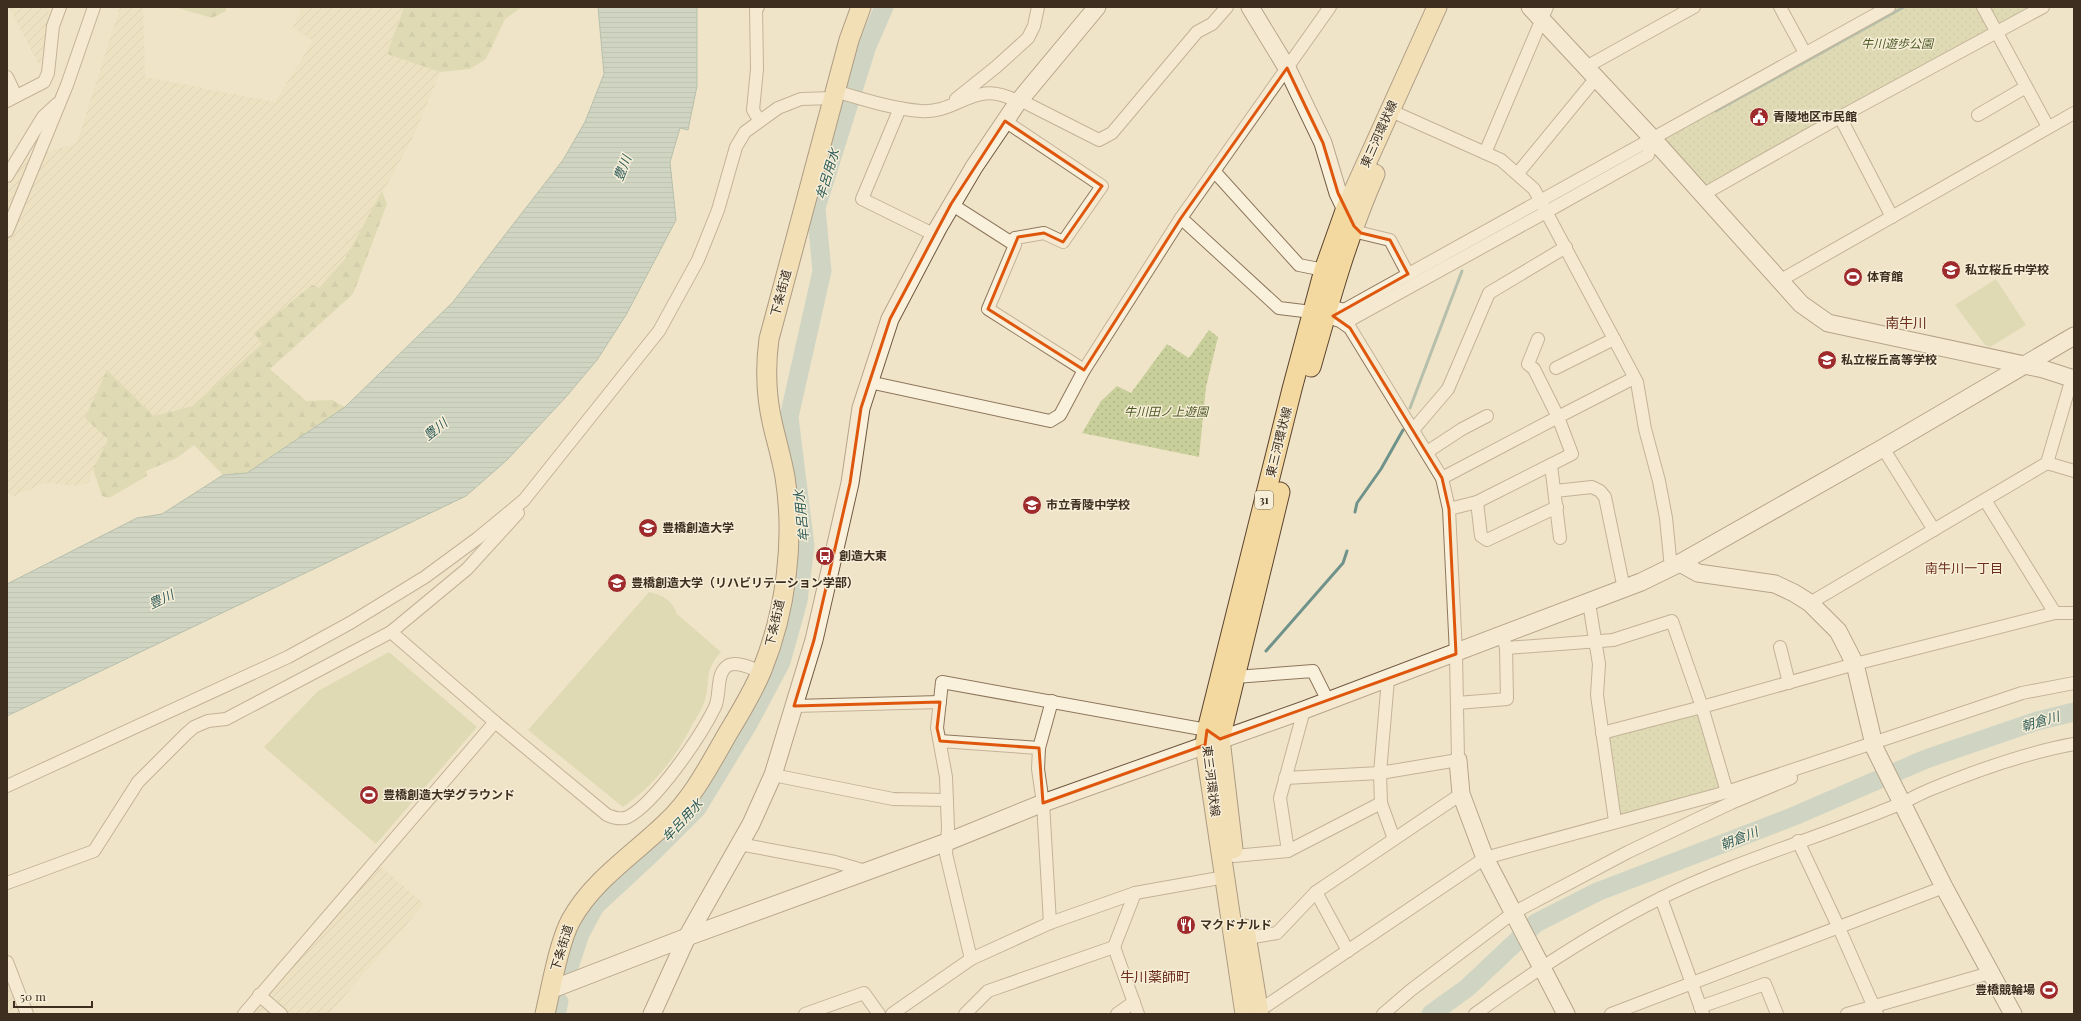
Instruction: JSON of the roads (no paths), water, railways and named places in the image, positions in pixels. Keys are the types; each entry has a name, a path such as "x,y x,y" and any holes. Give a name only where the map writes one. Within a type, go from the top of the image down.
{"main road":[{"name":"下条街道","path":"545,1014 563,940 575,913 595,887 667,823 684,804 719,748 762,672 771,643 784,584 788,563 789,533 785,477 769,410 766,382 769,339 837,94 848,40 861,7"},
{"name":"東三河環状線","path":"1254,1013 1225,877 1211,738 1334,315 1354,226 1395,113 1437,7"},
{"name":"東三河環状線","path":"1254,1013 1247,938 1234,856 1211,738 1235,677 1304,391 1334,315 1324,270 1346,208 1450,7"}],"street":[{"path":"7,77 12,98 44,82 48,73 54,26 60,7"},
{"path":"7,231 61,100 94,7"},
{"path":"758,7 756,7 757,69 753,110 759,120"},
{"path":"652,1014 687,937 751,824 773,774 814,640 850,483 861,408 890,320 951,204 1005,121 1019,101 1098,7"},
{"path":"7,786 288,657 425,577 478,538 524,500 659,331 698,260 718,210 736,147 745,132 759,120 778,108 801,99 837,94 858,97 900,108 922,111 936,110 991,92 1005,95 1019,101 1099,140 1112,133 1197,32 1212,24 1227,7"},
{"path":"1250,7 1287,68 1323,143 1338,194 1354,226 1361,233 1390,240 1408,274"},
{"path":"869,382 1050,421 1060,415 1084,370 1181,218 1330,7"},
{"path":"1530,7 1543,14 1591,72 1781,280 1801,304 1828,323 2073,378 2047,463 1810,603"},
{"path":"1518,173 1591,72 1694,7"},
{"path":"1780,7 1805,52"},
{"path":"1181,218 1279,308 1334,315 1543,207 1653,139 1805,52 1889,7"},
{"path":"1983,7 2048,127"},
{"path":"1702,195 1840,117 2043,7"},
{"path":"949,105 996,67 1028,38 1034,26 1034,9"},
{"path":"1484,153 1543,14"},
{"path":"1978,115 2026,87"},
{"path":"7,176 43,118 61,100"},
{"path":"900,108 862,199 934,235"},
{"path":"1395,113 1501,160 1518,173 1534,190 1566,247 1634,378 1645,429 1659,481 1675,565"},
{"path":"1781,280 2074,113"},
{"path":"1840,117 1892,216"},
{"path":"1005,121 1102,186 1063,242 1044,233 1015,238 1011,242"},
{"path":"1214,171 1299,265 1324,270"},
{"path":"951,204 1015,245 988,309 1084,370"},
{"path":"1334,315 1408,274 1543,207"},
{"path":"1413,430 1448,389 1489,293 1566,247"},
{"path":"1334,315 1413,430 1442,478 1450,509 1456,654 1458,760 1462,794 1486,858 1566,1014"},
{"path":"550,990 687,937 869,872 1211,738 1304,710 1456,654 1505,642 1675,565 1883,448 2074,336"},
{"path":"1450,509 1477,502 1572,454 1558,417 1534,369 1528,364 1538,339"},
{"path":"1556,368 1614,339"},
{"path":"1442,478 1634,378"},
{"path":"1427,452 1462,429 1487,416"},
{"path":"1883,448 1934,530"},
{"path":"2047,463 2074,471"},
{"path":"1551,465 1560,538"},
{"path":"1555,491 1592,487 1600,491 1605,496 1624,589"},
{"path":"7,883 94,851 138,782 194,727 208,721 226,719 391,632 467,569 522,508 524,500"},
{"path":"1985,500 2055,613"},
{"path":"1477,502 1481,536 1487,540 1557,508"},
{"path":"1675,565 1698,573 1776,584 1810,603 1838,631 1855,664 1874,746 1944,887 2013,1014"},
{"path":"1589,603 1599,664 1597,695 1615,821"},
{"path":"1602,733 1790,683 1855,664 2055,613 2074,613"},
{"path":"1505,642 1595,642 1613,640 1672,621 1702,707 1727,792"},
{"path":"391,632 607,816 620,819 628,816 643,804 660,787 686,754 716,705 722,672 728,665 735,664 762,672"},
{"path":"1457,703 1507,698 1505,642"},
{"path":"1780,646 1790,683"},
{"path":"1235,677 1313,671 1328,701"},
{"path":"1388,679 1380,773 1381,803 1394,839"},
{"path":"971,959 946,854 946,777 937,728 942,682 1052,701 1211,738"},
{"path":"1383,1014 1410,990 1514,915 1634,848 1732,803 1874,746 2022,693 2074,683"},
{"path":"1050,923 1043,804 1038,769 1039,748 1052,701"},
{"path":"794,706 940,702"},
{"path":"1288,851 1280,798 1304,710"},
{"path":"244,1014 495,722"},
{"path":"940,741 1039,748"},
{"path":"1475,1014 1542,965 1607,927 1661,898 1728,868 1953,780 2015,758 2074,744"},
{"path":"1254,1013 1348,952 1486,858 1615,821 1727,792 1874,746"},
{"path":"1285,778 1380,773 1458,760"},
{"path":"773,774 893,799 947,800"},
{"path":"1247,938 1277,933 1316,892 1462,794"},
{"path":"1234,856 1288,851 1381,803"},
{"path":"1798,841 1839,928 1875,1010"},
{"path":"739,844 835,862 869,872"},
{"path":"892,1014 971,959 1050,923 1134,893 1225,877"},
{"path":"1611,1014 1944,887"},
{"path":"1316,892 1348,952"},
{"path":"1134,893 1114,947 1138,1014"},
{"path":"1661,898 1701,1010 1765,984 1777,1014"},
{"path":"965,1014 988,991 1114,947"},
{"path":"7,962 27,1014"},
{"path":"1847,1014 1875,1010 1990,974"},
{"path":"805,1014 864,993 879,1014"},
{"path":"259,995 281,1014"},
{"path":"1117,1014 1134,1002"}],"water":[{"name":"豊川","path":"598,7 697,7 697,86 688,130 680,128 670,162 676,220 626,315 597,360 565,398 507,460 466,496 7,716 7,584 137,518 162,514 223,475 247,473 345,407 453,302 563,160 585,122 604,74"}],"waterway":[{"name":"牟呂用水","path":"569,967 580,934 595,906 652,853 697,808 748,724 781,662 798,601 805,546 789,417 822,271 816,208 867,46 884,7"},
{"path":"1716,111 1904,7"},
{"path":"1410,408 1462,271"},
{"path":"1355,512 1357,503 1381,469 1403,430"},
{"path":"1266,651 1343,563 1347,551"},
{"name":"朝倉川","path":"1431,1014 1467,988 1536,923 1597,892 1792,817 1926,759 2037,721 2074,712"},
{"name":"牟呂用水","path":"556,1014 559,1002"}],"place":[{"name":"青陵地区市民館","path":"1759,117"},
{"name":"私立桜丘中学校","path":"1951,270"},
{"name":"体育館","path":"1853,277"},
{"name":"私立桜丘高等学校","path":"1827,360"},
{"name":"市立青陵中学校","path":"1032,505"},
{"name":"豊橋創造大学","path":"648,528"},
{"name":"創造大東","path":"825,556"},
{"name":"豊橋創造大学（リハビリテーション学部）","path":"617,583"},
{"name":"豊橋創造大学グラウンド","path":"369,795"},
{"name":"マクドナルド","path":"1186,925"},
{"name":"豊橋競輪場","path":"2049,990"}],"district":[{"name":"南牛川","path":"1906,323"},
{"name":"南牛川一丁目","path":"1964,568"},
{"name":"牛川薬師町","path":"1155,977"}],"park label":[{"name":"牛川遊歩公園","path":"1897,44"},
{"name":"牛川田ノ上遊園","path":"1166,412"}]}
